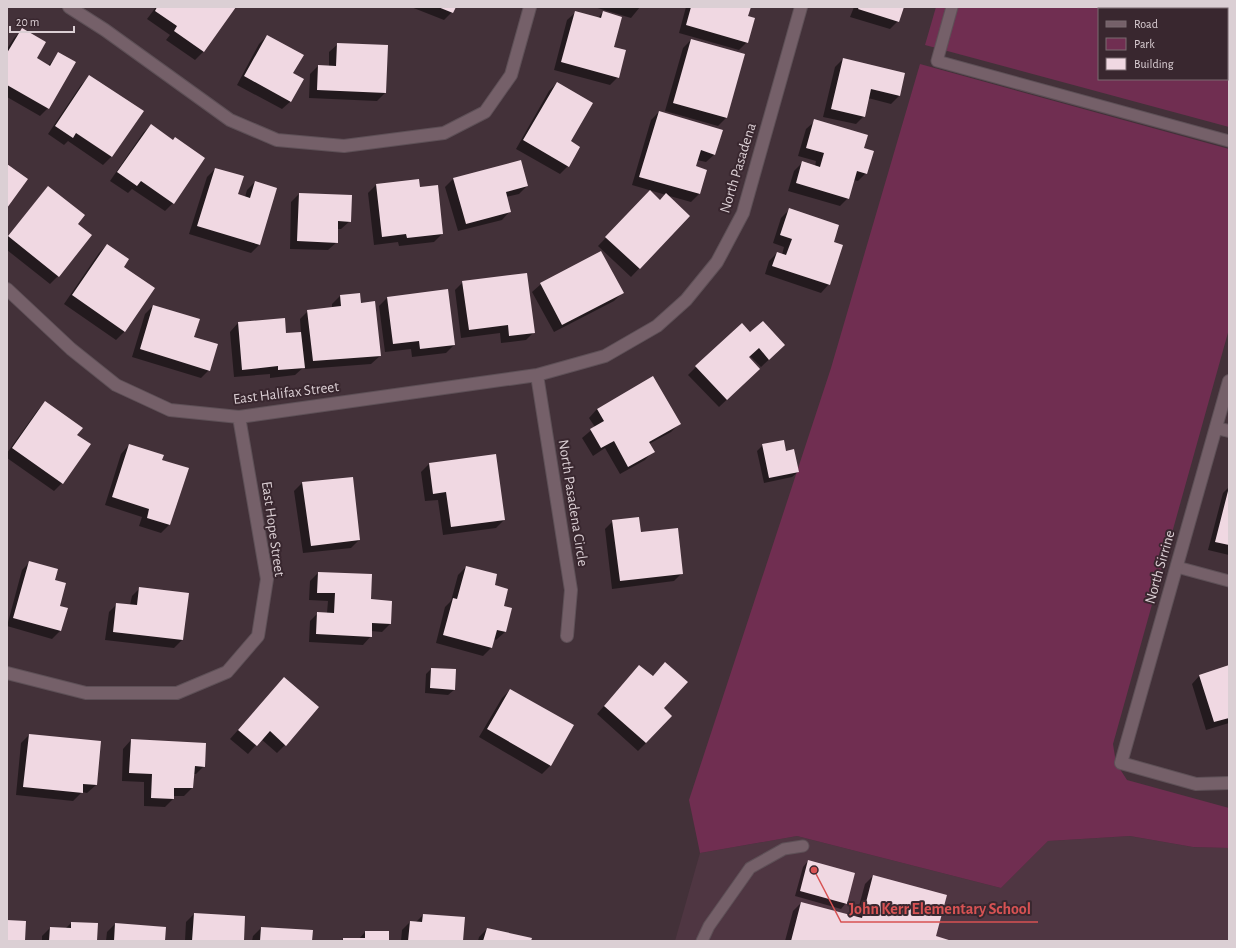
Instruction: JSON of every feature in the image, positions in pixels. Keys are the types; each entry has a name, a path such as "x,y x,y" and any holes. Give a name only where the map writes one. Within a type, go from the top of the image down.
{"street":[{"path":"69,7 105,30 230,120 277,140 344,146 444,133 485,112 511,75 530,7"},
{"name":"North Pasadena","path":"537,375 605,356 657,326 686,300 717,262 743,213 801,7"},
{"name":"East Halifax Street","path":"7,289 71,349 116,385 170,410 239,417 537,375"},
{"name":"North Pasadena Circle","path":"537,375 571,590 567,636"},
{"name":"North Sirrine","path":"1229,381 1121,763 1196,784 1229,783"},
{"name":"East Hope Street","path":"7,673 86,693 177,693 227,672 258,636 266,579 239,417"},
{"path":"1216,428 1229,432"}],"lane":[{"path":"952,7 937,61 1229,141"},
{"path":"1177,567 1229,581"},
{"path":"702,941 709,926 750,868 784,849 803,846"}],"shaded area":[{"path":"797,836 1001,888 1048,841 1130,836 1193,847 1229,848 1229,941 675,941 700,853"}],"green space":[{"path":"936,7 1229,7 1229,127 925,45"},
{"path":"920,64 1229,149 1229,329 1113,744 1116,763 1127,780 1229,808 1229,848 1193,847 1130,836 1048,841 1001,888 797,836 700,853 689,800 831,368"}],"building":[{"path":"157,7 236,7 204,52 174,31 177,26 155,11"},
{"path":"438,7 456,7 453,13"},
{"path":"691,7 751,7 748,16 755,18 748,43 686,25"},
{"path":"859,7 904,7 899,22 858,9"},
{"path":"575,11 601,18 603,11 622,17 614,47 626,50 619,78 561,62"},
{"path":"22,28 46,42 37,58 50,66 58,52 76,62 49,109 7,85 7,53"},
{"path":"267,35 304,55 293,73 304,79 291,102 244,76"},
{"path":"691,39 745,54 727,118 673,103"},
{"path":"337,43 388,45 386,93 317,90 318,65 336,66"},
{"path":"843,58 905,73 900,96 871,89 865,117 831,109"},
{"path":"89,75 144,111 112,157 76,133 73,138 55,126"},
{"path":"557,82 593,103 571,141 580,147 569,167 523,140"},
{"path":"659,111 723,130 715,155 701,150 696,166 707,170 700,194 639,177"},
{"path":"814,119 868,135 864,148 874,151 867,174 857,171 849,199 796,183 802,161 820,167 824,153 806,148"},
{"path":"151,124 173,140 175,137 205,158 174,204 141,181 137,186 117,172"},
{"path":"521,160 528,186 506,192 511,212 466,224 453,178"},
{"path":"7,164 28,179 7,208"},
{"path":"215,168 244,176 238,194 250,198 255,181 277,188 260,245 197,226"},
{"path":"419,179 420,187 438,185 443,234 407,238 406,234 382,237 376,184"},
{"path":"48,186 85,215 78,224 92,235 59,277 8,236"},
{"path":"650,190 660,200 666,193 690,216 640,269 605,237"},
{"path":"299,193 352,195 351,222 338,221 338,243 297,241"},
{"path":"789,208 839,225 834,242 843,245 830,285 772,266 777,252 786,255 792,239 780,235"},
{"path":"107,244 129,259 124,267 155,288 125,332 72,295"},
{"path":"601,251 624,293 562,325 540,283"},
{"path":"527,273 535,333 509,336 508,325 469,330 462,281"},
{"path":"448,289 455,345 420,349 419,341 393,344 387,297"},
{"path":"360,293 361,303 375,301 381,356 313,361 307,310 341,306 340,295"},
{"path":"153,305 200,319 194,337 218,344 210,371 140,349"},
{"path":"285,318 286,333 301,332 305,368 278,370 278,366 242,370 238,322"},
{"path":"763,321 785,345 769,360 759,348 749,357 760,369 727,400 695,366 742,323 750,332"},
{"path":"653,376 681,424 649,442 655,452 628,467 614,441 601,448 590,429 604,421 597,409"},
{"path":"45,401 83,428 77,435 91,444 63,484 12,448"},
{"path":"784,440 786,451 794,449 799,472 769,478 762,444"},
{"path":"129,444 164,455 162,460 189,468 170,525 147,518 149,509 112,497"},
{"path":"496,454 505,520 451,527 446,492 433,494 429,463"},
{"path":"353,477 360,540 311,546 302,482"},
{"path":"1229,491 1229,545 1215,542"},
{"path":"639,517 641,532 678,528 683,574 620,581 612,520"},
{"path":"29,561 58,569 55,580 66,583 60,606 68,608 61,631 13,618"},
{"path":"466,566 497,574 495,585 508,589 504,606 512,608 506,632 497,630 492,648 443,635 453,598 457,599"},
{"path":"318,572 372,574 371,599 392,601 391,624 372,623 372,637 316,634 317,612 334,613 335,593 317,593"},
{"path":"139,587 189,593 183,640 113,632 116,603 137,605"},
{"path":"665,662 688,682 664,708 672,716 646,743 604,706 639,665 653,676"},
{"path":"1229,665 1229,718 1214,722 1199,675"},
{"path":"431,668 456,669 455,690 430,688"},
{"path":"284,677 319,707 286,746 270,731 257,746 238,730"},
{"path":"510,689 574,725 551,766 487,729"},
{"path":"29,734 101,741 97,785 83,784 83,793 23,787"},
{"path":"131,739 206,743 205,767 195,766 193,788 174,788 174,799 151,798 152,774 129,773"},
{"path":"808,860 855,873 847,904 800,891"},
{"path":"873,875 947,895 936,936 952,941 791,941 801,902 862,918"},
{"path":"194,913 245,916 244,941 192,941"},
{"path":"423,914 465,917 463,941 408,941 410,921 422,922"},
{"path":"7,920 26,921 25,941 7,941"},
{"path":"71,922 98,923 97,941 49,941 50,927 71,928"},
{"path":"115,923 166,927 165,941 114,941"},
{"path":"261,927 313,930 312,941 260,941"},
{"path":"487,928 532,938 531,941 483,941"},
{"path":"365,931 389,931 389,941 343,941 343,938 365,938"}],"place":[{"name":"John Kerr Elementary School","path":"814,870"}]}
